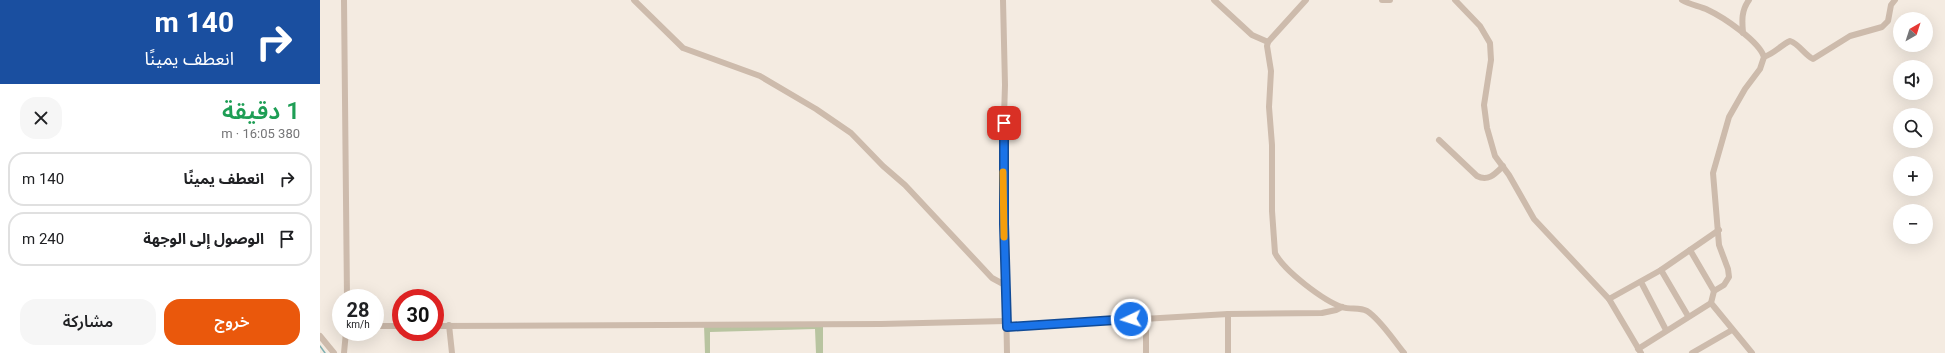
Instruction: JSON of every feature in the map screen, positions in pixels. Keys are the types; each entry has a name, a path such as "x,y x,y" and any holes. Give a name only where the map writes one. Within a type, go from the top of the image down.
{"street":[{"path":"344,0 346,289"},
{"path":"634,0 683,48 760,76 816,109 851,133 883,166 905,185 992,278 1006,286"},
{"path":"1003,0 1005,85 1003,149 1007,353"},
{"path":"1214,0 1252,35 1268,42"},
{"path":"1306,0 1268,42 1267,50 1271,71 1269,107 1272,145 1272,211 1276,254 1282,263 1303,284 1342,307 1364,310 1371,314 1404,353"},
{"path":"1382,0 1390,0"},
{"path":"1455,0 1480,26 1490,43 1491,60 1485,93 1484,110 1493,151 1534,219 1609,299 1640,351 1666,330 1711,303 1714,291 1690,250"},
{"path":"1682,0 1716,14 1743,33 1761,51 1764,57 1760,69 1745,89 1729,117 1722,144 1714,166 1712,186 1719,230 1719,245 1728,269 1729,277 1724,285 1714,291"},
{"path":"1743,33 1742,19 1744,9 1749,0"},
{"path":"1764,57 1775,53 1783,44 1790,41 1813,59 1850,36 1882,27 1888,21 1891,5 1895,0"},
{"path":"1439,140 1477,176 1483,179 1489,178 1503,166"},
{"path":"1609,299 1661,270 1719,230"},
{"path":"1661,270 1688,316"},
{"path":"1641,282 1666,330"},
{"path":"1711,303 1752,353"},
{"path":"444,325 1007,324 1228,314 1322,312 1336,310 1342,307"},
{"path":"1228,314 1228,353"},
{"path":"1146,318 1146,353"},
{"path":"449,325 452,353"},
{"path":"1692,353 1732,330"},
{"path":"320,336 334,353"},
{"path":"344,353 345,341"}],"green space":[{"path":"823,323 823,353 816,353 815,329 710,332 710,353 705,353 704,325"}],"waterway":[{"path":"320,346 325,353"}],"slow traffic":[{"path":"1003,172 1004,237"}],"route":[{"path":"1004,123 1004,224 1007,327 1131,319"}]}
